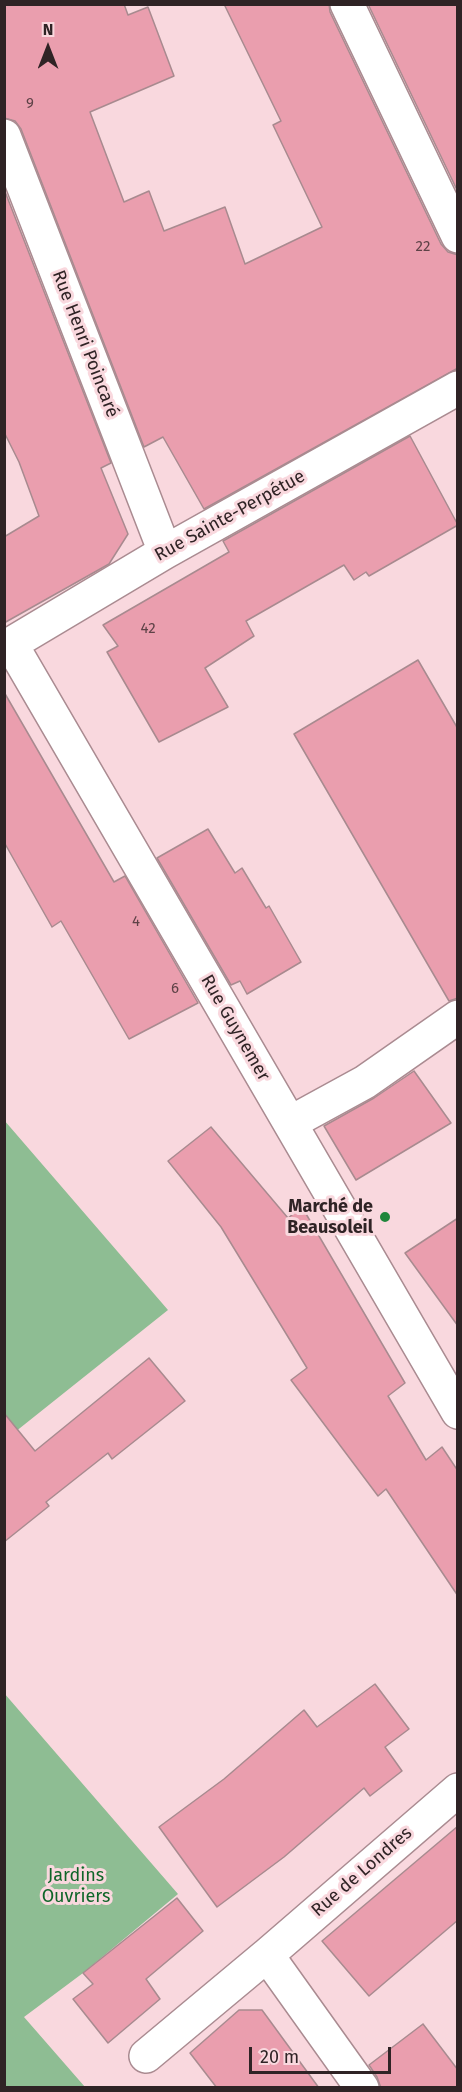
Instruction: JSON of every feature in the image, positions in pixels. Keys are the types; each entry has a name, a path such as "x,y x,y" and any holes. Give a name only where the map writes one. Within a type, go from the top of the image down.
{"street":[{"path":"347,4 458,237"},
{"name":"Rue Henri Poincaré","path":"4,136 165,552"},
{"name":"Rue Sainte-Perpétue","path":"8,646 165,552 458,388"},
{"name":"Rue Guynemer","path":"8,646 458,1412"},
{"path":"290,1123 365,1082 458,1017"},
{"name":"Rue de Londres","path":"146,2056 458,1790"},
{"path":"267,1955 362,2088"}],"green space":[{"path":"4,1120 168,1310 5,1440 4,1440"},
{"name":"Jardins Ouvriers","path":"4,1693 178,1894 83,1973 24,2017 85,2087 5,2087"}],"building":[{"path":"4,4 124,4 128,15 148,7 174,76 90,112 124,202 149,191 164,231 225,207 245,264 322,227 273,125 281,121 224,4 329,4 330,12 441,244 448,252 458,255 458,368 204,509 163,437 144,447 21,129 15,121 4,118"},
{"path":"368,4 458,4 458,192"},
{"path":"4,189 111,463 101,468 128,534 109,564 4,623 4,537 39,516 19,462 4,432"},
{"path":"410,436 458,525 369,576 366,572 354,580 344,565 246,621 254,636 205,668 228,707 159,742 107,652 118,646 103,625 229,552 223,541"},
{"path":"418,660 458,729 458,998 449,1001 294,734"},
{"path":"4,692 114,882 125,876 198,1003 129,1039 61,921 52,927 4,842"},
{"path":"208,829 235,873 242,868 266,908 269,906 301,962 247,994 240,981 231,985 157,858"},
{"path":"414,1071 451,1123 356,1180 324,1126 374,1098"},
{"path":"211,1127 288,1218 302,1207 405,1383 388,1396 426,1460 442,1447 458,1471 458,1596 386,1489 378,1496 291,1380 307,1368 221,1227 168,1161"},
{"path":"458,1218 458,1326 405,1253"},
{"path":"149,1358 185,1401 112,1459 108,1453 46,1502 49,1506 4,1542 4,1413 35,1451"},
{"path":"375,1684 409,1729 385,1747 402,1771 370,1796 364,1788 284,1857 217,1907 159,1827 224,1779 304,1710 317,1727"},
{"path":"458,1826 458,1920 369,1996 322,1941"},
{"path":"177,1898 203,1931 146,1979 160,1999 108,2043 73,1999 93,1984 83,1973"},
{"path":"239,2010 262,2010 319,2088 217,2088 190,2053"},
{"path":"423,2024 458,2070 458,2088 381,2088 369,2065"}],"place":[{"name":"Marché de Beausoleil","path":"385,1217"}]}
